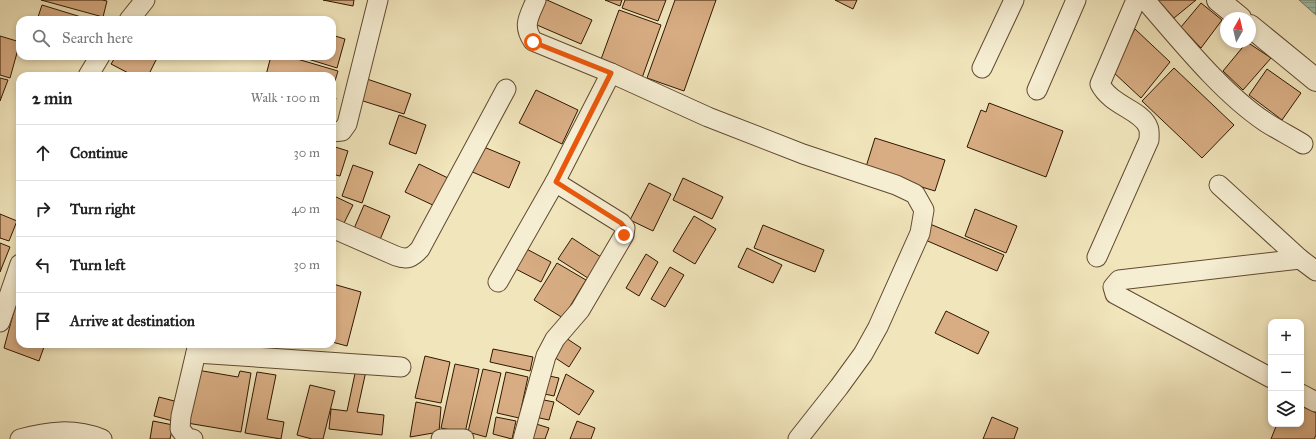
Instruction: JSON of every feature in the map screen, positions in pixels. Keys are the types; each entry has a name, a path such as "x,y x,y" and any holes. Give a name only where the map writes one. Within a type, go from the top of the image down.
{"street":[{"path":"132,16 145,0"},
{"path":"336,132 342,131 347,124 378,0"},
{"path":"536,0 526,24 527,33 533,42 611,73 708,117 803,154 896,185 915,194 924,210 920,233 878,327 862,354 798,439"},
{"path":"982,68 1014,0"},
{"path":"1037,90 1076,0"},
{"path":"1097,256 1149,140 1148,127 1141,119 1110,98 1104,92 1100,84 1136,0"},
{"path":"1145,0 1197,59 1240,101 1263,120 1303,144"},
{"path":"1218,0 1233,12"},
{"path":"1256,31 1316,80"},
{"path":"90,72 98,60"},
{"path":"498,282 556,182 611,73"},
{"path":"336,230 396,256 405,259 412,258 420,249 506,89"},
{"path":"523,439 546,356 554,339 580,310 624,235 625,228 621,223 556,182"},
{"path":"1219,185 1300,259 1316,271"},
{"path":"1268,376 1115,294 1113,287 1119,280 1300,259"},
{"path":"0,322 16,286"},
{"path":"184,436 181,416 197,349 401,367"},
{"path":"1304,396 1316,402"},
{"path":"20,439 50,431 73,432 102,439"}],"shaded area":[{"path":"1299,0 1316,0 1316,15"}],"building":[{"path":"41,0 107,1 103,16"},
{"path":"323,0 354,0 353,6"},
{"path":"540,0 547,0 592,20 581,44 530,22"},
{"path":"605,0 622,0 620,6"},
{"path":"625,0 666,0 658,21 622,8"},
{"path":"675,0 716,0 684,91 647,78"},
{"path":"835,0 857,0 853,9"},
{"path":"1158,0 1196,0 1174,18"},
{"path":"1201,3 1220,18 1220,23 1201,48 1181,27"},
{"path":"42,5 78,16 38,16"},
{"path":"619,10 661,25 642,78 600,62"},
{"path":"1135,29 1170,62 1141,98 1112,71"},
{"path":"0,36 16,41 16,56 10,78 0,75"},
{"path":"336,36 345,39 337,68 311,60 336,60"},
{"path":"1242,48 1256,48 1271,58 1243,90 1223,71"},
{"path":"114,60 156,60 150,72 126,72 111,64"},
{"path":"270,60 301,60 338,71 336,78 336,72 267,72"},
{"path":"1174,68 1234,125 1202,158 1142,101"},
{"path":"1267,69 1301,93 1282,120 1249,95"},
{"path":"0,78 8,80 0,101"},
{"path":"367,79 411,94 404,114 360,100"},
{"path":"536,90 578,110 562,144 519,123"},
{"path":"989,103 1063,131 1046,177 967,147 981,110 986,112"},
{"path":"399,115 426,125 416,154 389,144"},
{"path":"875,138 945,160 935,191 865,170"},
{"path":"479,145 520,162 509,188 468,170"},
{"path":"336,147 348,151 340,176 336,175"},
{"path":"419,164 450,179 437,207 405,192"},
{"path":"353,165 373,172 362,203 342,196"},
{"path":"683,178 723,197 712,219 673,200"},
{"path":"649,183 671,194 653,231 630,220"},
{"path":"336,197 353,205 342,227 336,224"},
{"path":"364,205 390,216 379,242 353,231"},
{"path":"975,209 1017,226 1006,253 965,236"},
{"path":"0,214 16,221 16,224 9,241 0,238"},
{"path":"694,216 716,229 695,264 673,251"},
{"path":"930,224 1004,255 997,271 923,239"},
{"path":"763,225 824,250 815,272 754,248"},
{"path":"572,238 604,259 591,280 558,259"},
{"path":"0,243 10,247 0,272"},
{"path":"521,246 551,262 541,282 510,266"},
{"path":"747,248 782,265 773,283 738,267"},
{"path":"646,254 658,262 639,296 626,288"},
{"path":"557,263 586,280 563,318 534,300"},
{"path":"670,267 684,275 665,307 651,299"},
{"path":"336,285 361,292 347,346 336,343"},
{"path":"16,304 16,348 44,348 39,361 4,348"},
{"path":"946,311 989,332 978,354 935,333"},
{"path":"566,338 581,348 569,367 554,357"},
{"path":"493,349 533,357 530,371 490,362"},
{"path":"425,356 450,362 441,403 415,398"},
{"path":"455,364 479,369 465,433 441,428"},
{"path":"356,369 366,371 357,412 384,415 382,435 329,429 331,409 347,411"},
{"path":"483,369 501,373 486,437 468,432"},
{"path":"197,370 238,377 240,371 251,373 241,432 187,423"},
{"path":"257,372 276,375 267,419 284,422 281,439 245,433"},
{"path":"506,372 528,377 519,418 497,413"},
{"path":"566,374 594,391 579,415 556,400"},
{"path":"544,375 559,378 554,396 540,393"},
{"path":"310,385 335,391 323,439 312,439 297,435"},
{"path":"159,397 178,402 173,421 154,416"},
{"path":"539,399 554,402 549,420 535,417"},
{"path":"416,402 441,407 439,432 410,437"},
{"path":"1304,407 1316,413 1316,435 1314,439 1271,439 1276,427 1304,427"},
{"path":"496,417 516,421 512,439 493,434"},
{"path":"992,417 1018,428 1014,439 983,439"},
{"path":"153,421 173,425 170,439 150,439"},
{"path":"577,421 595,428 591,439 570,439"},
{"path":"533,423 549,428 545,439 527,439"}],"route":[{"path":"533,42 611,73 556,182 621,223 625,228 624,235"}]}
